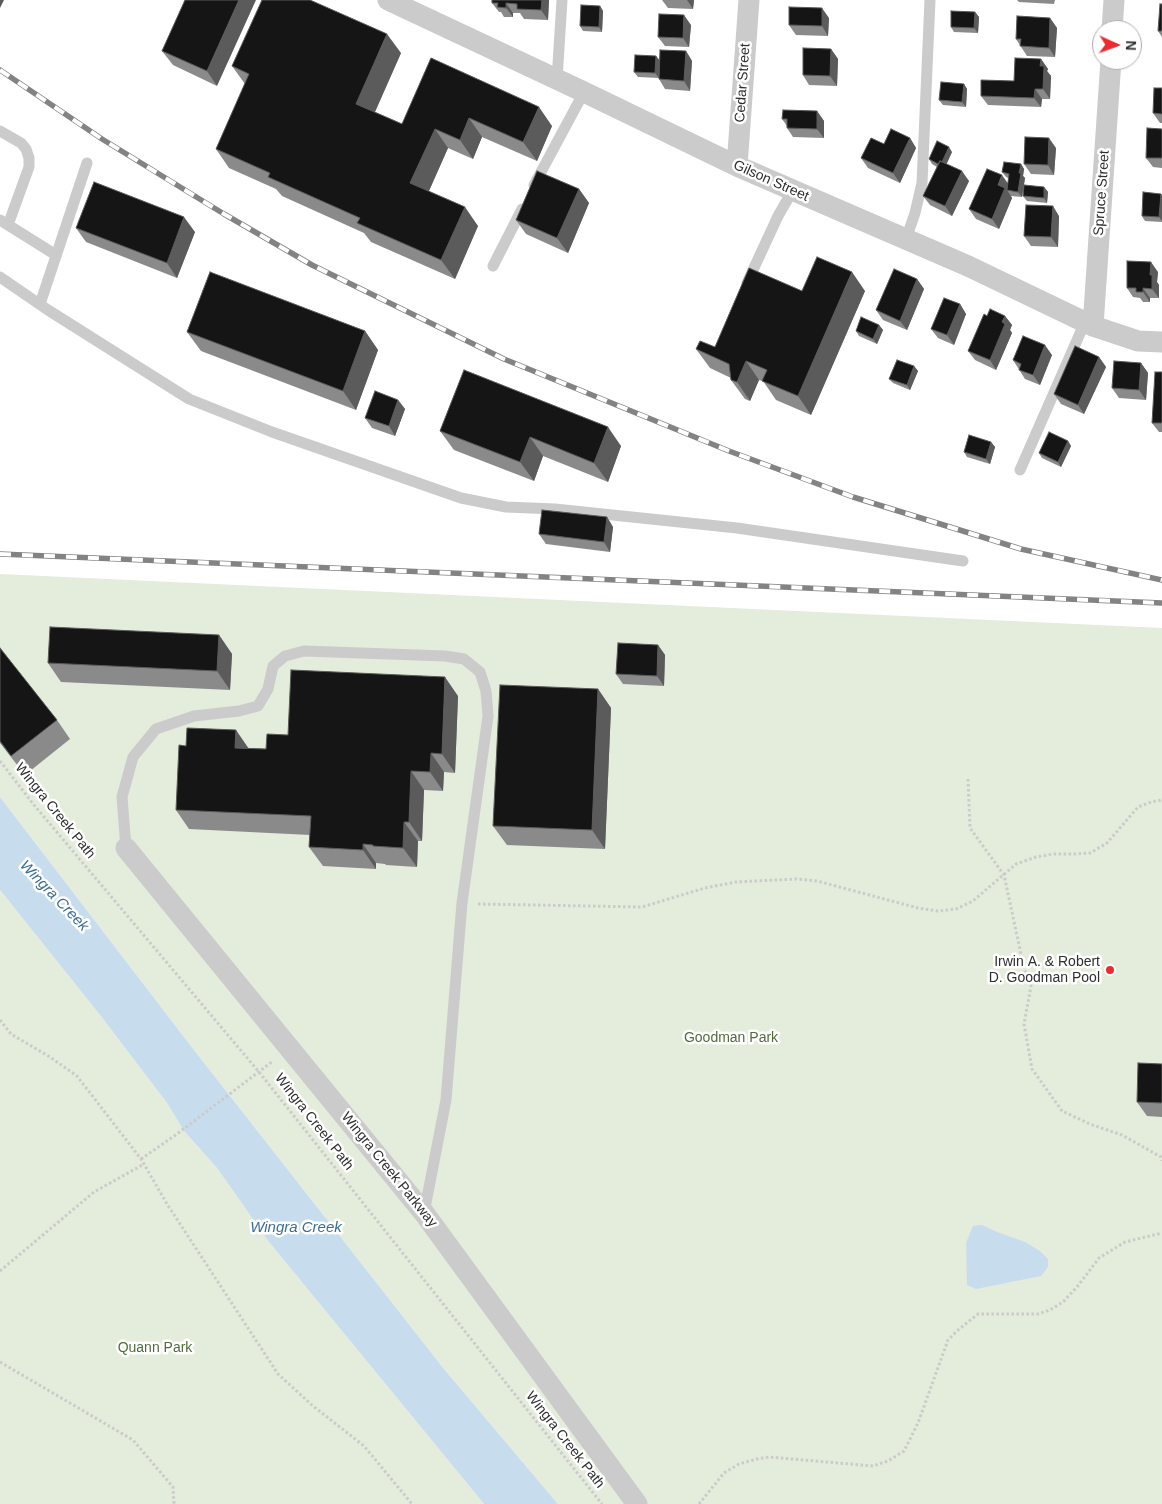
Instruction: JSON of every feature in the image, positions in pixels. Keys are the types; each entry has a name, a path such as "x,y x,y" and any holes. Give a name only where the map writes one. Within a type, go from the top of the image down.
{"street":[{"name":"Gilson Street","path":"388,0 737,166 968,266 1089,324 1138,340 1162,342"},
{"name":"Cedar Street","path":"737,166 749,0"},
{"path":"1113,20 1114,0"},
{"name":"Spruce Street","path":"1089,324 1110,70"},
{"name":"Wingra Creek Parkway","path":"126,848 424,1213 637,1504"}],"lane":[{"path":"557,80 562,0"},
{"path":"906,239 915,213 922,183 930,0"},
{"path":"494,266 538,177 584,92"},
{"path":"0,130 21,143 26,149 29,158 29,167 4,222 56,255"},
{"path":"40,304 87,163"},
{"path":"742,294 778,216 793,190"},
{"path":"0,277 190,399 272,432 461,498 506,507 555,509 737,528 963,561"},
{"path":"1020,470 1089,324"},
{"path":"126,848 122,797 133,757 156,728 194,716 238,711 258,706 268,689 272,666 284,656 304,651 445,656 464,659 480,672 486,691 488,716 462,903 446,1100 424,1213"}],"path":[{"name":"Wingra Creek Path","path":"0,761 34,805 259,1072 602,1504"},
{"path":"968,779 970,828 1004,875 1024,968 1031,986 1024,1024 1032,1069 1062,1111 1090,1124 1122,1135 1161,1157 1162,1161"},
{"path":"462,903 642,907 705,888 736,882 796,879 817,881 938,912 956,909 973,901 1016,864 1036,857 1054,854 1090,853 1106,843 1138,807 1162,800"},
{"path":"0,1020 11,1034 50,1057 77,1076 141,1159 167,1204 278,1374 313,1406 364,1446 412,1504"},
{"path":"141,1159 290,1049"},
{"path":"0,1271 94,1192 144,1164"},
{"path":"699,1504 724,1473 739,1464 757,1459 769,1457 872,1466 888,1461 904,1451 918,1423 948,1340 958,1330 978,1314 1038,1314 1050,1310 1063,1302 1099,1258 1125,1242 1162,1233"},
{"path":"0,1362 133,1440 173,1487 174,1504"}],"green space":[{"name":"Goodman Park","path":"0,574 1162,628 1162,1504 558,1504 444,1369 194,1050 0,797"},
{"name":"Quann Park","path":"0,890 100,1015 167,1103 184,1131 217,1168 269,1242 484,1504 0,1504"}],"water":[{"name":"Wingra Creek","path":"0,797 194,1050 444,1369 558,1504 484,1504 269,1242 217,1168 184,1131 167,1103 100,1015 0,890"},
{"path":"982,1225 1025,1242 1040,1251 1048,1259 1048,1267 1041,1276 976,1289 967,1285 966,1243 973,1226"}],"building":[{"path":"185,0 239,0 207,71 162,51"},
{"path":"262,0 310,0 387,34 356,104 402,124 431,58 539,107 523,142 469,118 460,140 435,129 410,183 465,207 441,260 357,223 360,218 268,177 270,173 216,149 249,74 232,66"},
{"path":"492,0 542,0 541,10 517,9 517,4 506,3 506,8 497,7 498,3 492,3"},
{"path":"1160,4 1162,4 1162,31 1158,31"},
{"path":"581,5 600,6 599,27 580,26"},
{"path":"789,7 822,8 822,26 789,25"},
{"path":"951,11 975,12 974,28 951,27"},
{"path":"659,14 684,15 683,38 658,37"},
{"path":"1017,16 1050,18 1049,48 1020,46 1021,39 1016,39"},
{"path":"803,48 831,49 830,76 803,75"},
{"path":"660,50 686,51 684,81 659,79"},
{"path":"635,55 656,56 655,73 634,72"},
{"path":"1015,58 1041,59 1040,66 1044,66 1043,89 1035,89 1034,98 981,96 981,80 1014,81"},
{"path":"941,82 964,84 962,102 939,100"},
{"path":"1154,88 1162,88 1162,114 1153,113"},
{"path":"783,110 817,111 817,129 787,128 787,119 782,119"},
{"path":"1147,128 1162,129 1162,158 1146,158"},
{"path":"891,129 910,138 893,173 861,158 871,138 884,144"},
{"path":"1025,137 1049,138 1048,165 1024,164"},
{"path":"937,141 949,147 942,162 940,161 938,164 929,159"},
{"path":"940,161 962,171 945,206 923,196"},
{"path":"1004,162 1021,164 1018,192 1007,190 1009,174 1002,172"},
{"path":"987,169 1002,175 998,185 1005,188 992,219 969,209"},
{"path":"537,171 579,189 557,238 516,220"},
{"path":"94,182 184,217 167,263 76,228"},
{"path":"1024,185 1044,187 1044,198 1023,196"},
{"path":"1143,192 1161,194 1159,217 1142,216"},
{"path":"1026,205 1053,206 1051,237 1024,236"},
{"path":"817,257 852,272 798,396 762,381 767,370 746,361 737,382 731,380 729,364 696,349 700,341 715,347 749,268 802,291"},
{"path":"1127,261 1151,262 1152,289 1143,288 1143,292 1136,292 1136,288 1127,288"},
{"path":"894,269 917,279 900,321 876,310"},
{"path":"210,272 365,331 343,391 187,332"},
{"path":"944,298 960,304 947,335 931,329"},
{"path":"990,309 1005,316 1002,322 1005,324 990,360 968,351 984,314 987,316"},
{"path":"861,317 879,325 873,339 856,331"},
{"path":"1023,336 1045,345 1033,375 1019,370 1021,364 1013,360"},
{"path":"1075,346 1099,357 1078,405 1054,394"},
{"path":"897,360 914,366 907,385 889,379"},
{"path":"1114,361 1141,363 1139,390 1112,388"},
{"path":"464,370 608,427 594,463 530,437 520,462 440,431"},
{"path":"1155,372 1162,372 1162,423 1152,423"},
{"path":"375,391 398,400 389,426 365,418"},
{"path":"1049,432 1068,441 1058,462 1039,453"},
{"path":"969,435 991,442 986,459 964,452"},
{"path":"542,510 607,517 604,542 539,534"},
{"path":"50,627 219,635 217,671 48,663"},
{"path":"618,643 658,645 657,676 616,674"},
{"path":"0,648 57,720 11,756 0,741"},
{"path":"291,670 445,677 442,754 431,753 430,772 411,771 409,822 404,822 403,848 363,844 363,850 309,847 311,816 176,810 179,745 186,746 187,728 236,730 235,748 266,749 267,734 288,735"},
{"path":"500,685 598,689 592,830 493,826"},
{"path":"1138,1063 1162,1064 1162,1103 1137,1102"}],"railway":[{"path":"0,70 102,139 224,214 312,265 504,359 729,451 853,497 1021,549 1162,580"},
{"path":"0,554 1162,603"}],"place":[{"name":"Irwin A. & Robert D. Goodman Pool","path":"1110,970"}]}
